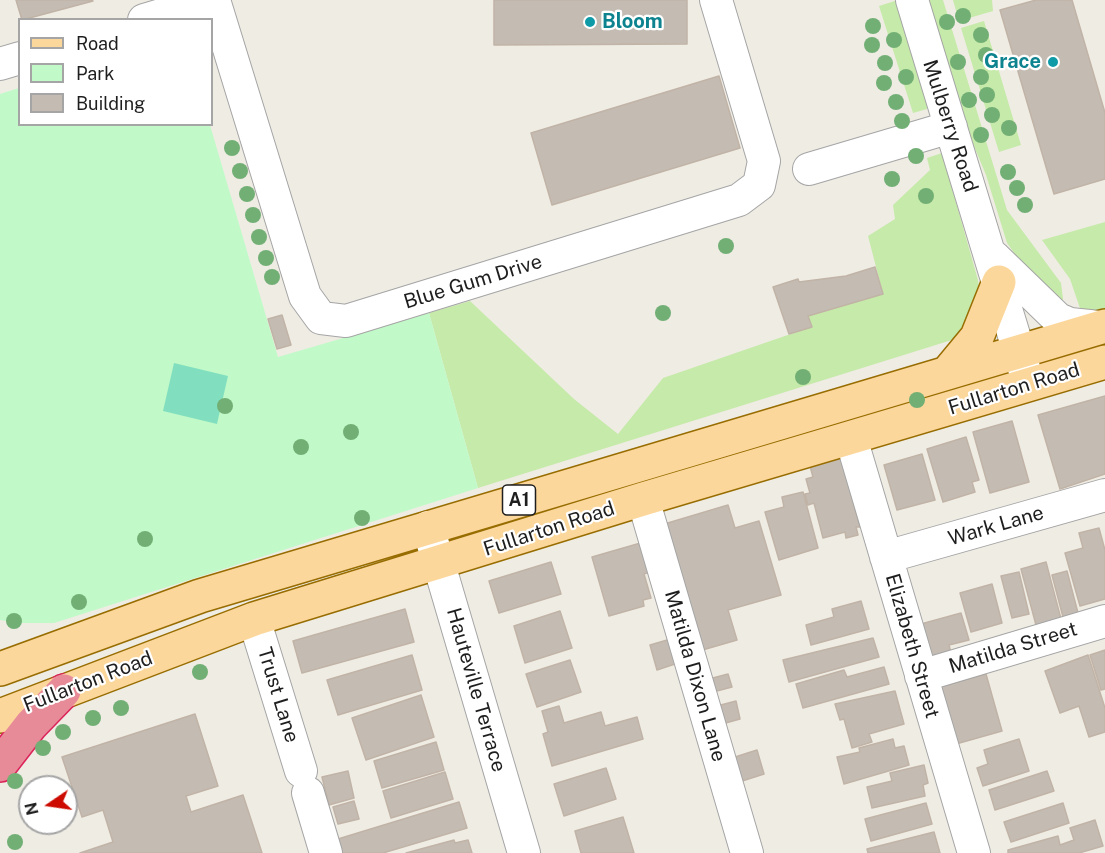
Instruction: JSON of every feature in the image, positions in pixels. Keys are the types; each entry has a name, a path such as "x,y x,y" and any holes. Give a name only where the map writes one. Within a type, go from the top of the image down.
{"highway":[{"path":"0,765 31,725 63,692"}],"main road":[{"path":"948,372 976,337 994,267"},
{"name":"Fullarton Road","path":"7,661 200,596 1102,326"},
{"name":"Fullarton Road","path":"0,716 254,619 439,564 643,499 1105,362"}],"street":[{"path":"131,0 136,18"},
{"path":"151,18 213,0"},
{"name":"Blue Gum Drive","path":"213,0 305,296 321,318 346,321 739,200 759,185 764,161 716,0"},
{"name":"Mulberry Road","path":"912,0 1020,351 1028,384"},
{"path":"0,64 18,59"},
{"path":"809,169 951,127"},
{"name":"Mulberry Road","path":"994,267 1058,319 1070,324 1102,326"},
{"name":"Elizabeth Street","path":"851,438 974,853"},
{"name":"Wark Lane","path":"886,557 1105,495"},
{"name":"Matilda Dixon Lane","path":"643,499 747,853"},
{"name":"Hauteville Terrace","path":"428,527 524,853"},
{"name":"Trust Lane","path":"254,619 326,853"},
{"name":"Matilda Street","path":"921,676 1105,621"}],"green space":[{"path":"898,0 927,103 927,109 913,113 879,6"},
{"path":"926,0 943,0 1007,210 1061,283 1063,299 1055,309 1007,243 986,175 951,91"},
{"path":"953,0 992,0 993,11 959,21"},
{"path":"984,21 1021,145 999,152 961,28"},
{"path":"18,88 18,126 210,126 278,357 429,313 478,488 54,623 18,623 0,620 0,94"},
{"path":"942,153 978,280 980,294 971,334 478,488 429,313 470,301 574,399 618,434 663,378 811,327 808,316 883,294 868,236 895,219 893,205 930,170 927,158"},
{"path":"1105,222 1105,310 1083,317 1070,279 1042,240"},
{"path":"174,363 228,376 217,424 163,411"}],"building":[{"path":"16,0 93,1 29,18 21,18"},
{"name":"Bloom","path":"494,0 687,0 687,44 494,45"},
{"name":"Grace","path":"1036,0 1072,0 1105,113 1105,179 1054,194 1000,10"},
{"path":"719,76 740,148 552,205 531,133"},
{"path":"875,267 883,294 808,316 812,327 789,334 773,287 798,279 799,282 846,276"},
{"path":"282,315 291,345 277,349 268,319"},
{"path":"1105,396 1105,474 1060,489 1038,415"},
{"path":"1012,421 1029,482 990,493 973,432"},
{"path":"966,437 979,480 972,482 975,492 943,502 927,449"},
{"path":"922,454 935,500 897,510 884,465"},
{"path":"841,457 860,527 856,527 858,535 846,538 845,532 823,538 814,503 808,505 805,494 810,493 806,479 813,477 810,466"},
{"path":"803,492 818,548 779,560 765,512 784,507 782,497"},
{"path":"728,505 735,528 759,521 781,595 728,610 737,640 699,651 661,525"},
{"path":"1099,528 1105,550 1105,599 1080,606 1065,553 1083,548 1079,533"},
{"path":"644,542 653,571 644,574 651,598 643,600 644,606 609,616 592,557"},
{"path":"551,562 561,594 499,613 489,581"},
{"path":"1046,562 1061,619 1036,625 1021,569"},
{"path":"1067,571 1078,613 1063,617 1052,575"},
{"path":"1019,572 1029,614 1012,618 1001,576"},
{"path":"992,584 1002,623 971,632 960,593"},
{"path":"861,601 869,629 811,645 806,625 834,617 832,609"},
{"path":"405,609 414,642 302,673 293,641"},
{"path":"560,611 572,648 525,663 514,626"},
{"path":"961,613 969,640 949,645 951,653 931,658 921,624"},
{"path":"674,638 681,662 657,670 650,645"},
{"path":"873,638 879,657 789,682 783,660"},
{"path":"1105,650 1105,689 1101,690 1090,655"},
{"path":"412,655 422,690 338,715 327,680"},
{"path":"1088,655 1105,708 1105,732 1089,737 1079,706 1060,713 1045,671"},
{"path":"570,660 581,692 537,707 526,674"},
{"path":"884,667 889,684 803,708 796,684 844,670 847,677"},
{"path":"728,674 732,687 713,692 709,679"},
{"path":"986,674 1002,731 956,744 940,687"},
{"path":"895,691 904,724 869,734 872,742 852,748 844,719 840,720 835,704"},
{"path":"421,695 434,737 366,760 352,718"},
{"path":"736,701 740,719 722,724 717,706"},
{"path":"559,706 564,723 601,712 605,726 637,717 643,739 552,766 543,734 548,732 542,711"},
{"path":"195,714 218,786 186,796 191,812 243,795 262,853 80,853 113,842 103,810 82,817 78,805 78,775 68,775 62,757"},
{"path":"893,739 895,748 904,746 909,765 844,784 837,757 860,752 859,748"},
{"path":"1019,739 1029,771 983,786 977,768 988,764 984,750"},
{"path":"436,742 444,770 382,788 374,761"},
{"path":"757,750 764,774 739,782 732,758"},
{"path":"924,765 928,783 923,785 925,796 872,808 867,787 892,781 890,773"},
{"path":"606,768 616,799 564,816 554,784"},
{"path":"348,771 354,798 329,805 322,777"},
{"path":"1047,771 1054,791 995,810 989,790"},
{"path":"445,772 453,799 391,818 383,791"},
{"path":"354,801 359,819 338,824 333,807"},
{"path":"459,802 467,828 383,853 342,853 338,839"},
{"path":"926,803 932,824 871,841 865,819"},
{"path":"1063,803 1069,823 1011,842 1004,822"},
{"path":"623,817 634,853 581,853 575,831"},
{"path":"1095,820 1103,846 1079,853 1008,853 1008,850 1058,836 1060,845 1074,840 1070,828"},
{"path":"934,832 940,853 868,853 867,849"},
{"path":"454,840 455,843 468,840 472,853 406,853"}],"place":[{"name":"Bloom","path":"590,22"},
{"name":"Grace","path":"1053,62"}]}
